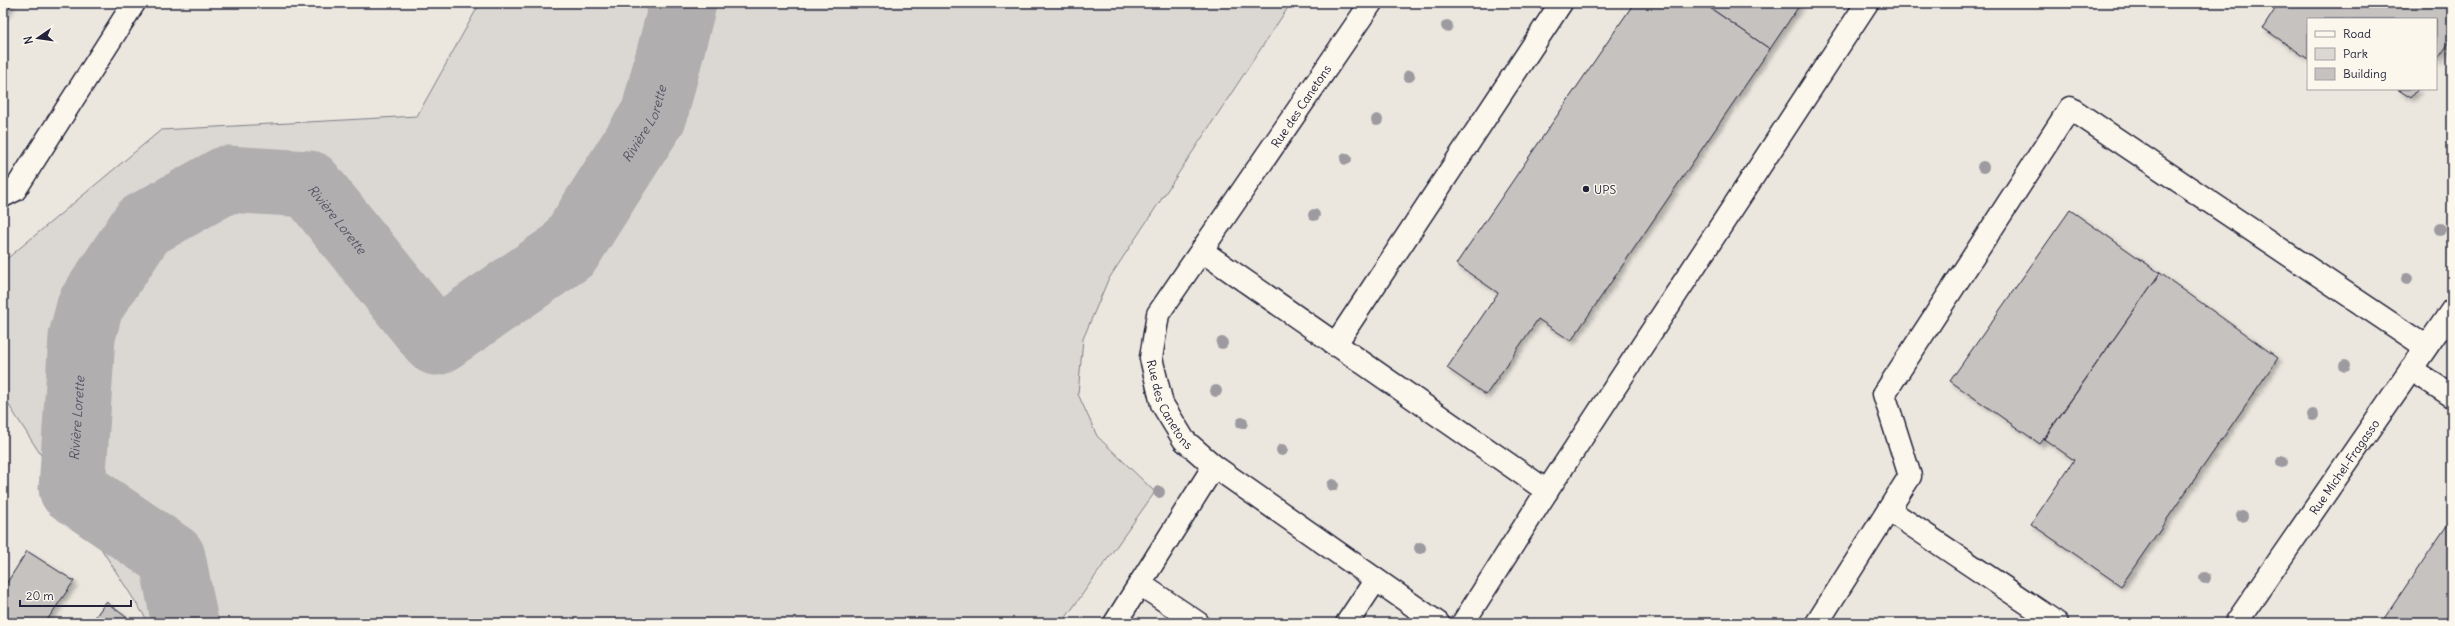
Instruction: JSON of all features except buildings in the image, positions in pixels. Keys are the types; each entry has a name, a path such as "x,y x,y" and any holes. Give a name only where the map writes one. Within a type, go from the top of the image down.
{"street":[{"path":"3,196 16,190 134,3"},
{"name":"Rue des Canetons","path":"1370,3 1158,314 1151,358 1162,404 1184,440 1214,466 1375,581 1438,623"},
{"path":"1335,345 1561,3"},
{"path":"1463,623 1547,491 1867,3"},
{"path":"1817,623 1910,476 1884,394 2070,108 2426,348"},
{"path":"1202,251 1335,345 1547,491"},
{"name":"Rue Michel-Fragasso","path":"2243,621 2452,310"},
{"path":"2411,369 2452,396"},
{"path":"1115,623 1214,466"},
{"path":"1889,510 2057,623"},
{"path":"1347,623 1375,581"},
{"path":"1140,584 1198,623"}],"shaded area":[{"path":"3,3 2452,3 2452,623 3,623"}],"green space":[{"path":"480,3 1291,3 1108,280 1083,339 1078,394 1097,436 1155,492 1062,623 149,623 3,396 3,262 161,130 417,116"}],"waterway":[{"name":"Rivière Lorette","path":"185,623 172,557 72,489 82,337 90,306 143,226 227,179 309,184 436,342 568,251 654,115 683,3"}],"place":[{"name":"UPS","path":"1586,189"}]}
